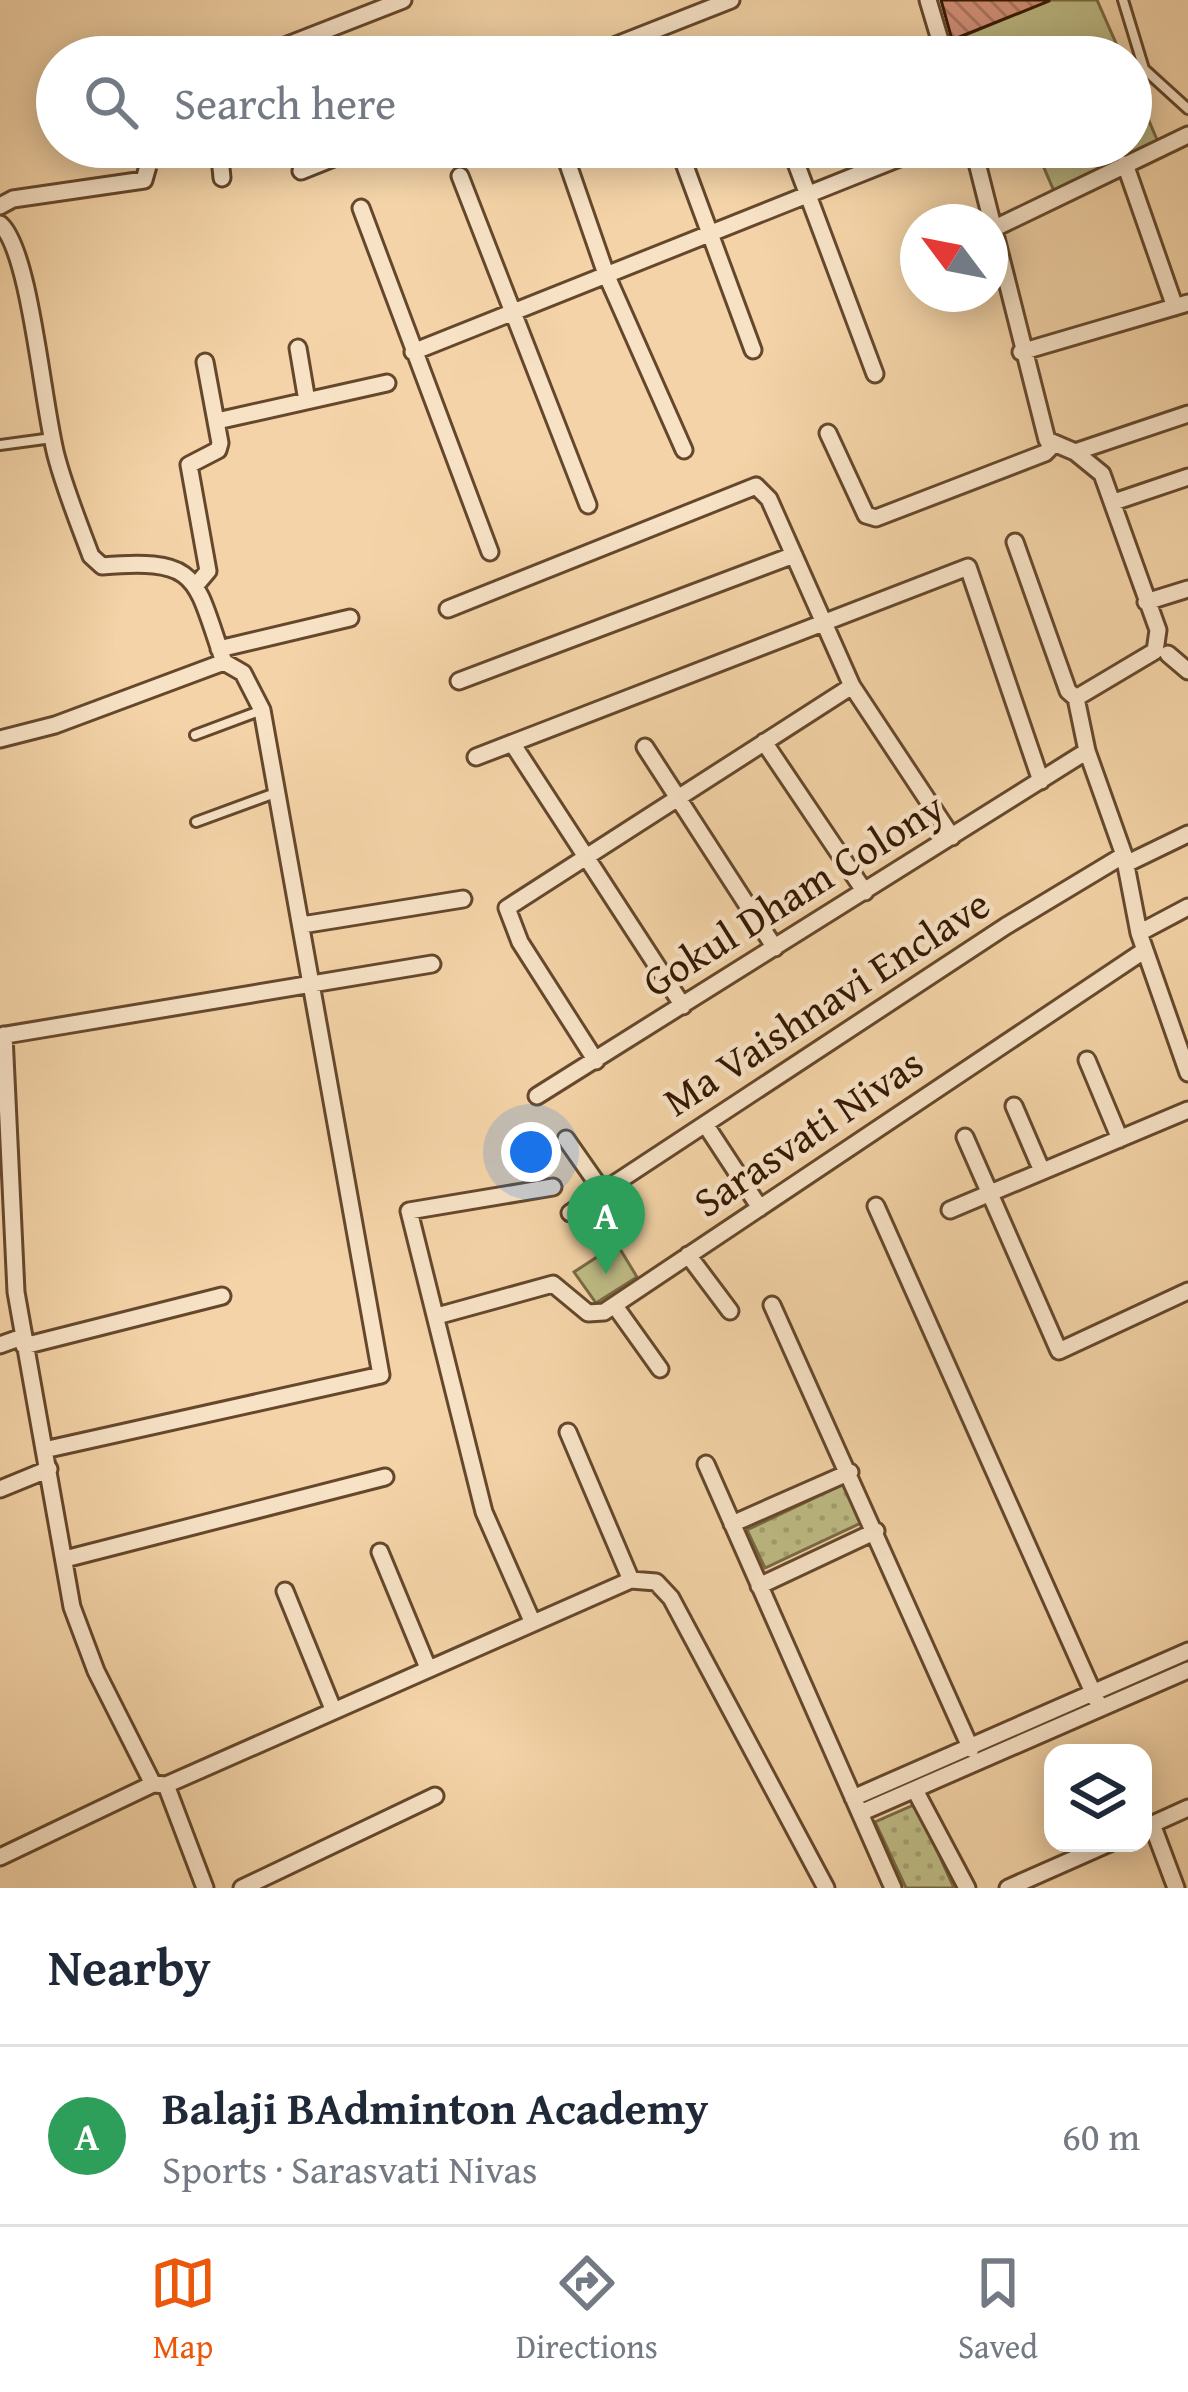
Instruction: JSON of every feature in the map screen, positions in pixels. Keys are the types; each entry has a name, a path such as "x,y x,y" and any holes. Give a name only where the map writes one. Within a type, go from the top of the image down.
{"street":[{"path":"311,36 403,0"},
{"path":"639,36 731,0"},
{"path":"928,0 939,36"},
{"path":"1152,152 1188,135"},
{"path":"0,206 13,199 144,180 147,168"},
{"path":"220,168 222,178"},
{"path":"301,171 308,168"},
{"path":"569,168 606,274 684,450"},
{"path":"685,168 753,350"},
{"path":"797,168 874,374"},
{"path":"413,352 876,168"},
{"path":"979,168 988,204"},
{"path":"1008,222 1117,168"},
{"path":"1021,352 1181,305 1127,168"},
{"path":"460,176 509,312 588,505"},
{"path":"361,208 490,552"},
{"path":"0,224 11,236 52,437 94,563 165,562 197,584 221,655 243,673 262,710 302,925 307,982 381,1375 44,1450"},
{"path":"1008,290 1021,352 1053,445"},
{"path":"298,348 308,400"},
{"path":"197,584 208,571 189,465 220,448 205,362"},
{"path":"217,421 387,383"},
{"path":"1075,452 1188,414"},
{"path":"828,433 866,514 876,518 1045,453 1053,445"},
{"path":"1053,445 1075,452 1102,474 1158,630 1155,651 1076,698"},
{"path":"1114,502 1188,477"},
{"path":"448,609 747,486 765,490 852,686 952,837"},
{"path":"1015,542 1068,691 1076,698 1087,751 1125,860 1142,942 1188,1073"},
{"path":"459,681 794,555"},
{"path":"476,757 968,566 1041,781"},
{"path":"1146,602 1188,589"},
{"path":"0,739 56,725 221,655 350,618"},
{"path":"1168,654 1188,671"},
{"path":"596,1060 520,942 507,908 852,686"},
{"path":"764,742 865,892"},
{"path":"512,743 683,1006"},
{"path":"645,747 775,948"},
{"name":"Gokul Dham Colony","path":"537,1096 1087,751"},
{"name":"Ma Vaishnavi Enclave","path":"570,1213 1006,926 1125,860 1188,834"},
{"path":"302,925 463,899"},
{"name":"Sarasvati Nivas","path":"615,1306 1188,907"},
{"path":"205,1888 159,1785 81,1638 23,1342 8,1192 2,1035 432,964"},
{"path":"1088,1060 1120,1139"},
{"path":"1014,1106 1042,1172"},
{"path":"950,1210 1188,1110"},
{"path":"705,1124 760,1208"},
{"path":"965,1137 1059,1351 1188,1291"},
{"path":"566,1139 603,1192"},
{"path":"532,1621 484,1512 409,1211 553,1186"},
{"path":"875,1206 1096,1701"},
{"path":"688,1255 730,1310"},
{"path":"437,1316 553,1284 594,1315 615,1306 660,1369"},
{"path":"0,1346 222,1296"},
{"path":"772,1305 971,1749"},
{"path":"568,1432 631,1580"},
{"path":"706,1464 893,1888"},
{"path":"0,1489 49,1468"},
{"path":"732,1524 850,1472"},
{"path":"65,1559 385,1477"},
{"path":"759,1586 876,1531"},
{"path":"380,1552 428,1668"},
{"path":"0,1857 631,1580 656,1582 671,1598 826,1888"},
{"path":"285,1591 332,1709"},
{"path":"856,1806 916,1792 1188,1651"},
{"path":"856,1806 932,1764 1188,1670"},
{"path":"932,1764 939,1781"},
{"path":"916,1792 967,1888"},
{"path":"242,1888 435,1796"},
{"path":"1152,1824 1188,1808"},
{"path":"1152,1835 1176,1888"},
{"path":"1008,1888 1090,1852"},
{"path":"1051,1869 1059,1888"}],"lane":[{"path":"1123,0 1134,36"},
{"path":"1152,76 1188,109"},
{"path":"0,446 52,437"},
{"path":"195,735 262,710"},
{"path":"196,822 278,792"}],"shaded area":[{"path":"1050,0 1097,0 1113,36 963,36"},
{"path":"1044,168 1103,168 1054,191"},
{"path":"617,1244 637,1277 596,1303 574,1272"},
{"path":"844,1484 861,1523 765,1568 747,1530"},
{"path":"916,1804 954,1888 906,1888 875,1822"}],"building":[{"path":"941,0 1049,0 962,36 951,36"}],"place":[{"name":"Balaji BAdminton Academy","path":"606,1274"}]}
